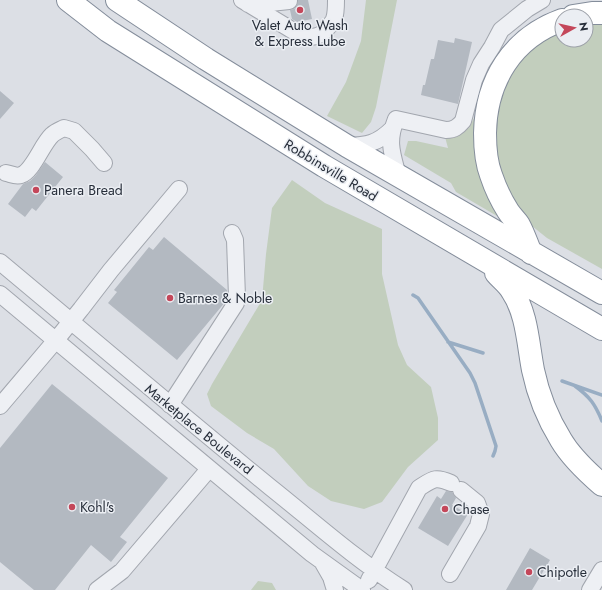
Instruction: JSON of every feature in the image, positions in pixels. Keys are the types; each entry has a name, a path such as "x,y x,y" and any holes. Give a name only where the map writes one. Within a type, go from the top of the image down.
{"highway":[{"name":"Robbinsville Road","path":"117,0 206,59 347,146 602,293"},
{"name":"Robbinsville Road","path":"68,1 108,31 324,166 602,329"},
{"path":"532,253 518,224 508,211 499,195 491,174 487,158 485,123 487,108 495,81 503,67 513,53 526,40 554,24"},
{"path":"486,261 512,291 518,302 527,335 537,384 543,402 561,441 580,465 602,485"}],"street":[{"path":"245,2 300,35 314,37 320,35 326,30 334,19 336,0"},
{"path":"394,124 446,130 453,130 458,126 463,121 474,80 481,64 492,48 501,30 539,0"},
{"path":"245,2 261,4 289,2"},
{"path":"347,146 361,146 374,143 384,137 394,124"},
{"path":"394,124 390,141 398,176"},
{"path":"6,173 16,176 22,175 30,169 52,135 64,128 74,131 104,163"},
{"path":"0,406 71,322 179,189"},
{"path":"170,405 236,302 235,240 232,233"},
{"name":"Marketplace Boulevard","path":"0,262 170,405 374,570 404,590"},
{"name":"Marketplace Boulevard","path":"0,294 312,554 363,590"},
{"path":"97,590 122,571 209,469"},
{"path":"363,590 419,488 431,480 438,479 456,486 477,502 481,514 478,526 450,574"},
{"path":"321,560 331,577 335,590"},
{"path":"590,590 602,570"}],"green space":[{"path":"366,0 397,0 376,107 371,122 362,133 327,116 346,82 361,41"},
{"path":"594,20 602,20 602,269 547,238 527,222 516,209 492,148 496,106 513,66 548,34 554,31 554,48 594,48"},
{"path":"481,104 501,213 497,216 456,192 451,183 404,155 408,141 416,141 448,148 445,137 469,128"},
{"path":"292,180 325,203 382,229 382,274 398,345 407,365 431,387 438,418 438,440 408,467 382,502 364,509 331,501 308,486 274,449 247,433 211,406 207,394 262,300 272,208"},
{"path":"258,581 272,583 276,590 251,590"}],"building":[{"name":"Valet Auto Wash & Express Lube","path":"298,0 308,0 312,19 297,22 292,19 290,10 294,9"},
{"path":"455,38 472,42 458,104 421,95 431,59 434,59 438,40 454,43"},
{"path":"0,91 14,103 0,119"},
{"name":"Panera Bread","path":"45,162 63,177 36,211 32,208 25,217 8,204 23,184 30,181 36,175"},
{"name":"Barnes & Noble","path":"164,237 227,290 226,301 177,360 108,303 117,292 114,290 149,247 153,250"},
{"name":"Kohl's","path":"52,384 168,478 120,537 127,542 111,562 91,545 55,590 34,590 0,562 0,448"},
{"name":"Chase","path":"446,491 452,492 456,498 452,505 468,514 448,546 418,528 437,496 441,499"},
{"name":"Chipotle","path":"530,548 550,560 532,590 506,590"}],"waterway":[{"path":"413,295 418,298 470,373 475,383 496,446 493,456"},
{"path":"448,342 483,353"},
{"path":"562,381 602,395"},
{"path":"575,386 592,401 602,421"}],"place":[{"name":"Valet Auto Wash & Express Lube","path":"300,10"},
{"name":"Panera Bread","path":"36,190"},
{"name":"Barnes & Noble","path":"170,298"},
{"name":"Kohl's","path":"72,507"},
{"name":"Chase","path":"445,509"},
{"name":"Chipotle","path":"529,572"}]}
